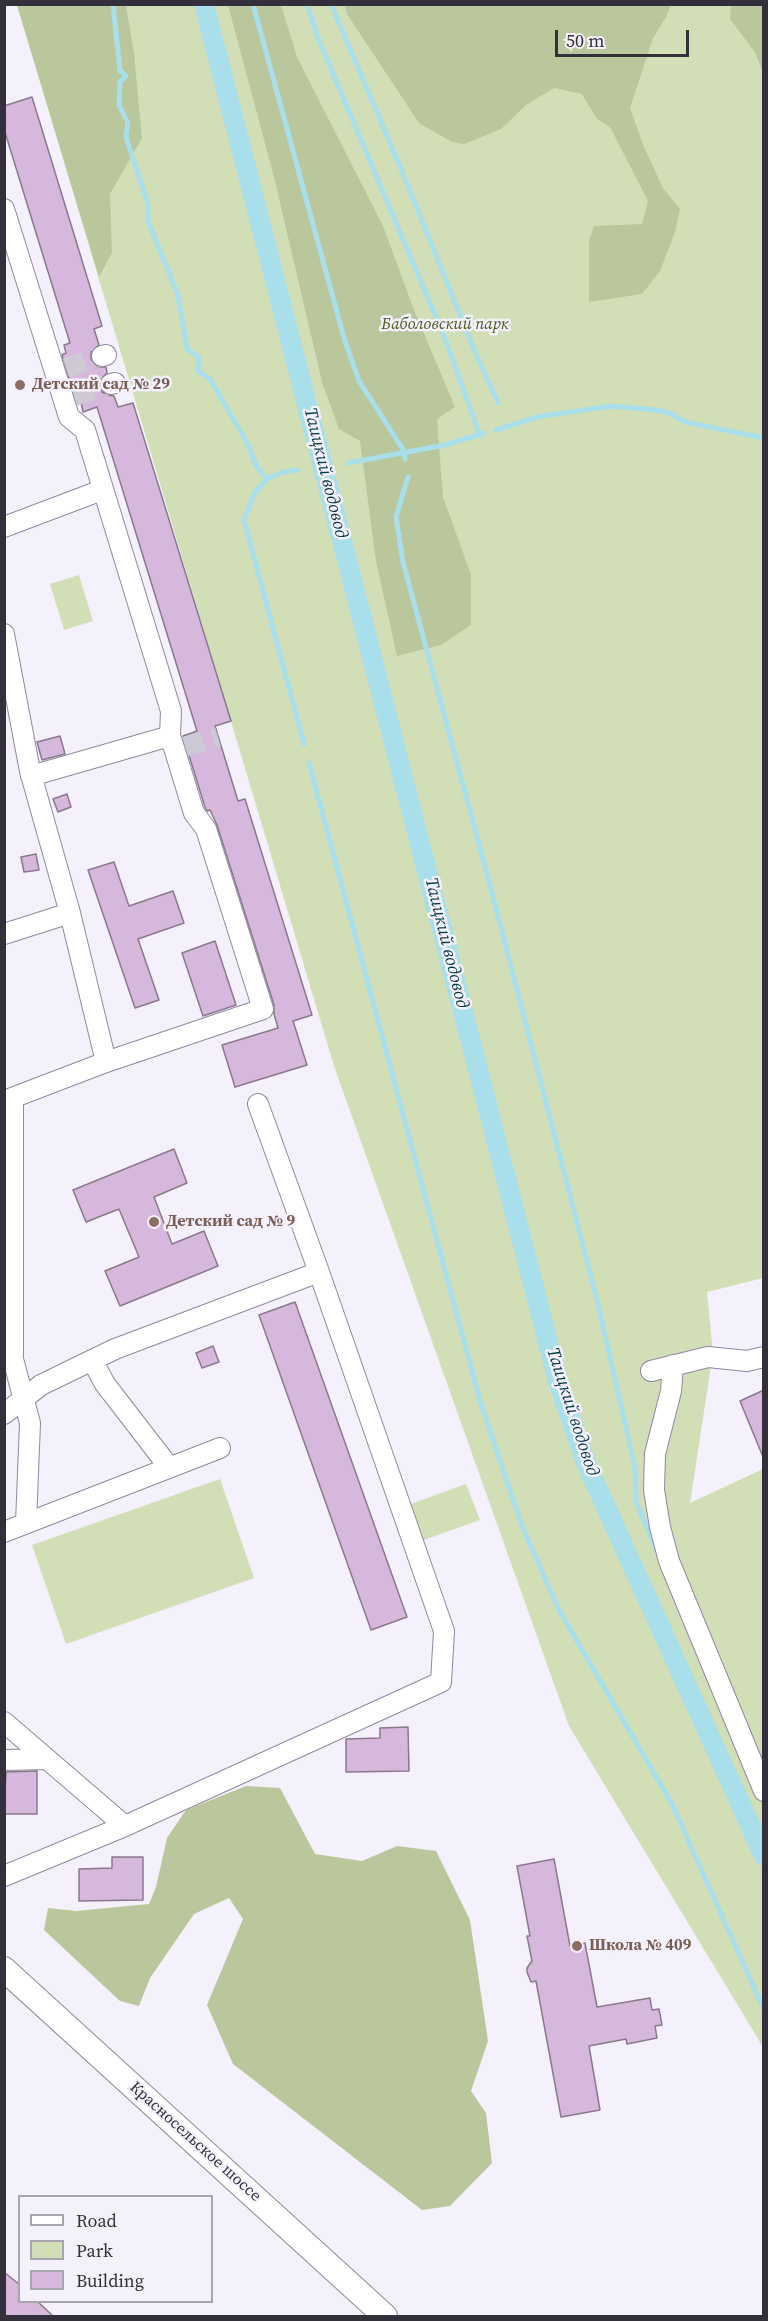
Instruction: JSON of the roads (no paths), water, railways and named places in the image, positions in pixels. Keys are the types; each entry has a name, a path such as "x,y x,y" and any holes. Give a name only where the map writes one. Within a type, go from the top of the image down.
{"main road":[{"name":"Красносельское шоссе","path":"4,1968 385,2316"}],"lane":[{"path":"4,209 69,397 69,417 85,430 171,711 176,745 194,813 206,829 263,1009 106,1062 9,1099 13,1359 30,1423 26,1523"},
{"path":"4,527 102,490"},
{"path":"4,634 10,704 70,913 106,1062"},
{"path":"32,776 176,745"},
{"path":"4,934 70,913"},
{"path":"4,1876 125,1826 441,1682 444,1631 258,1104"},
{"path":"4,1414 41,1384 115,1349 319,1272"},
{"path":"651,1371 708,1358 747,1361 764,1357"},
{"path":"92,1360 105,1384 169,1467"},
{"path":"673,1365 671,1391 655,1454 654,1490 660,1527 669,1561 764,1791"},
{"path":"4,1532 219,1448"},
{"path":"4,1722 125,1826"},
{"path":"4,1760 47,1759"}],"waterway":[{"path":"113,4 120,71 126,76 120,82 119,105 128,123 126,137 148,204 148,221 178,295 187,349 199,357 198,371 210,379 246,441 257,467 267,479"},
{"name":"Таицкий водовод","path":"204,4 558,1381 586,1463 764,1856"},
{"path":"253,4 344,338 359,381 404,451 405,459"},
{"path":"307,4 318,38 446,341 480,436"},
{"path":"331,4 498,403"},
{"path":"496,430 537,417 611,406 657,410 672,414 685,422 764,438"},
{"path":"348,463 445,445 484,433"},
{"path":"297,470 283,472 267,479 255,492 244,520 304,744"},
{"path":"408,477 396,517 403,562 490,885 597,1300 635,1467 636,1502 657,1551"},
{"path":"309,763 480,1401 522,1526 559,1610 672,1804 764,2010"}],"tunnel":[{"path":"66,368 102,356"},
{"path":"74,396 111,384"},
{"path":"184,747 218,737"}],"place":[{"name":"Детский сад № 29","path":"20,385"},
{"name":"Детский сад № 9","path":"154,1222"},
{"name":"Школа № 409","path":"577,1946"}],"park label":[{"name":"Баболовский парк","path":"445,325"}]}
